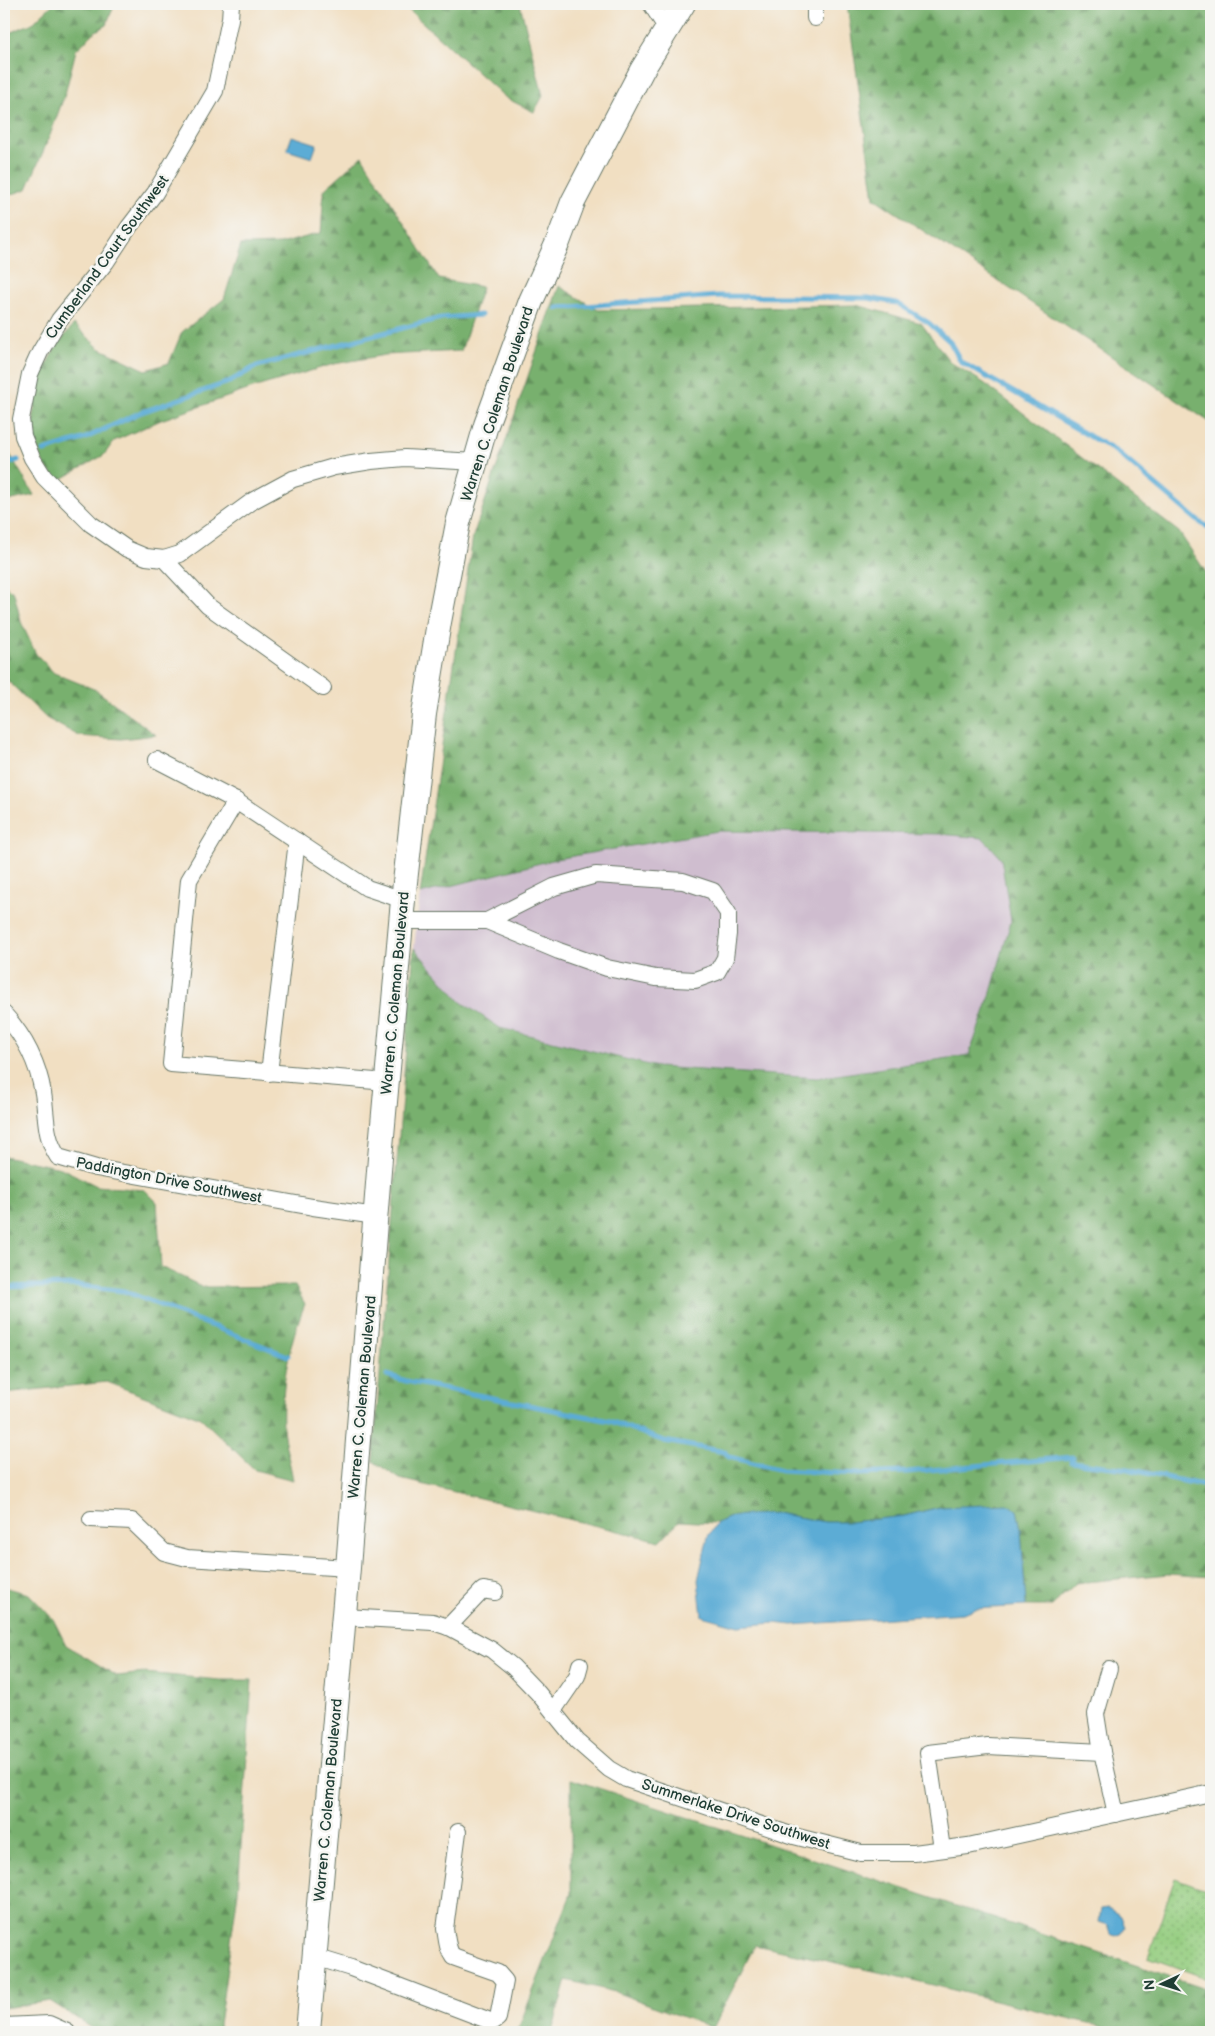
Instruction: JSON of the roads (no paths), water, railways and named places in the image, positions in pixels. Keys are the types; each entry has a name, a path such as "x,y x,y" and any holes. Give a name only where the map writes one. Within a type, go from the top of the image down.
{"highway":[{"name":"Warren C. Coleman Boulevard","path":"308,2032 344,1617 386,1082 402,911 424,714 439,622 458,523 486,425 531,301 558,242 573,202 642,70 683,4"}],"street":[{"name":"Cumberland Court Southwest","path":"231,4 230,18 215,91 155,193 129,227 106,262 59,320 40,352 30,374 21,419 23,436 32,458 44,478 91,524 126,549 146,557 164,558 180,554 254,500 293,479 334,467 371,461 405,458 476,462"},
{"path":"651,4 667,30"},
{"path":"164,558 208,606 323,688"},
{"path":"157,760 236,802 402,911 487,920 559,952 606,968 656,978 695,980 717,972 725,958 728,934 728,912 713,891 683,881 596,875 554,887 487,920"},
{"path":"236,802 189,880 170,1062 172,1065 386,1082"},
{"path":"269,1073 297,841"},
{"name":"Paddington Drive Southwest","path":"4,1014 26,1044 35,1062 43,1093 46,1132 51,1147 58,1157 96,1168 313,1207 376,1216"},
{"path":"91,1519 132,1521 164,1552 187,1558 348,1568"},
{"path":"448,1628 483,1590 495,1592"},
{"name":"Summerlake Drive Southwest","path":"344,1617 433,1622 448,1628 492,1650 513,1667 578,1741 609,1769 626,1779 794,1836 861,1853 914,1853 968,1846 1211,1793"},
{"path":"552,1711 577,1676 580,1666"},
{"path":"1109,1669 1096,1714 1102,1752 1116,1814"},
{"path":"942,1849 928,1753 988,1746 1102,1752"},
{"path":"314,1957 351,1968 493,2022 498,2018 504,1992 504,1980 498,1973 453,1957 449,1952 446,1929 458,1832"},
{"path":"4,2026 49,2024 68,2032"}],"water":[{"path":"292,136 317,144 312,158 287,150"},
{"path":"1007,1504 1017,1510 1021,1529 1026,1606 975,1609 963,1613 793,1625 774,1623 738,1626 702,1616 698,1580 708,1536 717,1523 733,1516 776,1513 825,1522 850,1522 904,1516 940,1507"},
{"path":"1108,1908 1121,1916 1125,1927 1121,1934 1117,1936 1111,1934 1108,1925 1099,1922 1101,1909"}],"waterway":[{"path":"557,308 718,296 868,298 897,303 929,323 950,342 961,362 1117,452 1198,521 1211,529"},
{"path":"44,451 86,438 139,413 229,382 257,366 441,318 481,315"},
{"path":"4,464 18,460"},
{"path":"4,1287 75,1285 124,1291 288,1356"},
{"path":"387,1375 406,1381 610,1421 664,1441 725,1452 729,1457 782,1470 858,1474 907,1472 1073,1457 1071,1462 1128,1469 1211,1487"}]}
